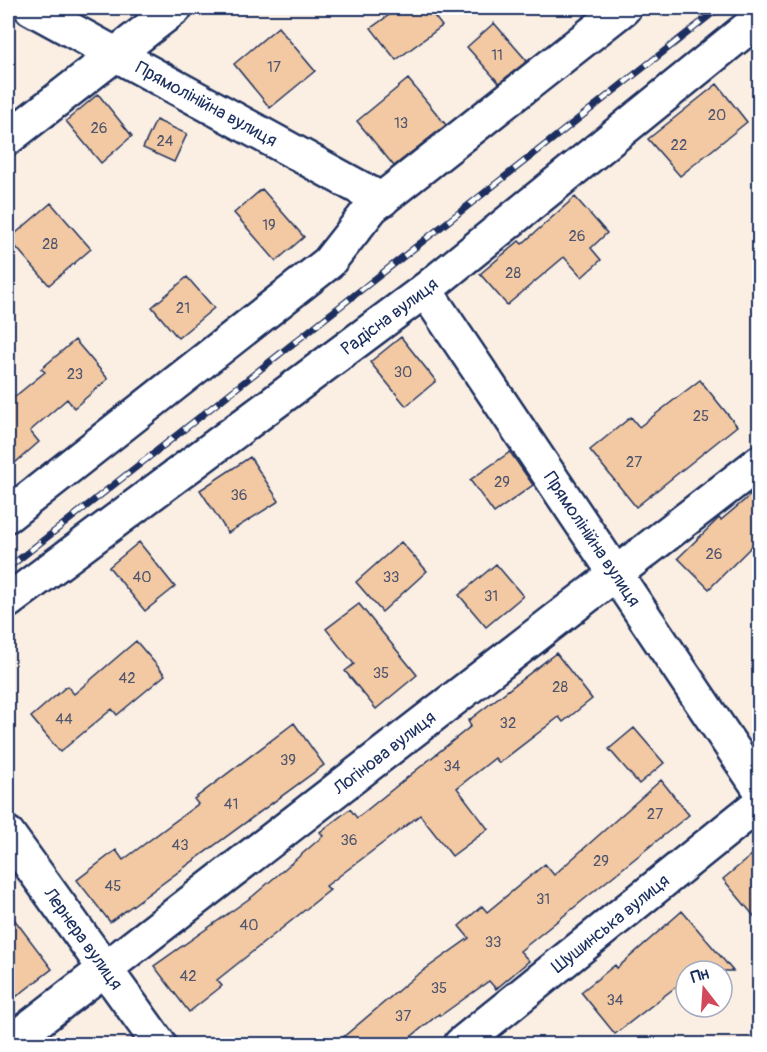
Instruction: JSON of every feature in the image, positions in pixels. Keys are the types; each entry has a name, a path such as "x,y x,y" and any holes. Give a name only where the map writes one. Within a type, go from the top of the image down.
{"street":[{"name":"Прямолінійна вулиця","path":"31,8 382,200"},
{"path":"8,138 175,8"},
{"path":"8,515 328,263 372,207 624,8"},
{"name":"Радісна вулиця","path":"8,601 425,290 759,18"},
{"name":"Прямолінійна вулиця","path":"425,290 759,789"},
{"name":"Логінова вулиця","path":"8,1044 759,462"},
{"name":"Шушинська вулиця","path":"461,1044 759,803"},
{"name":"Лернера вулиця","path":"8,834 159,1044"}],"building":[{"path":"399,8 428,8 442,26 396,60 371,28"},
{"path":"494,23 527,61 499,83 467,47"},
{"path":"278,27 315,71 270,108 234,64"},
{"path":"408,79 446,125 394,166 357,121"},
{"path":"717,84 747,122 680,176 648,139"},
{"path":"98,94 132,136 101,163 66,121"},
{"path":"156,120 187,134 174,162 143,148"},
{"path":"262,189 304,237 276,261 234,213"},
{"path":"575,197 607,233 591,248 601,260 582,277 564,257 507,305 480,274 519,241 522,244"},
{"path":"51,203 91,249 49,285 9,239"},
{"path":"187,277 214,308 178,338 152,307"},
{"path":"401,337 436,381 406,406 370,362"},
{"path":"75,340 108,379 74,408 67,399 30,431 39,442 8,469 8,402 45,372 41,369"},
{"path":"700,380 737,426 636,507 590,450 631,417 639,427"},
{"path":"510,452 533,485 494,513 470,480"},
{"path":"250,457 279,501 228,533 200,490"},
{"path":"759,488 759,539 709,589 678,558 719,518 721,520"},
{"path":"139,542 175,587 145,611 109,567"},
{"path":"401,542 427,571 382,612 356,582"},
{"path":"496,564 523,596 486,627 459,595"},
{"path":"359,604 417,675 376,709 345,671 354,664 326,629"},
{"path":"136,641 165,675 117,715 112,709 60,752 31,717 67,686 74,694"},
{"path":"556,653 592,699 563,722 559,717 499,763 495,758 457,788 488,829 452,856 420,815 326,886 330,890 217,980 222,986 189,1012 154,966 253,896 323,836 320,832 350,809 357,818 471,726 468,721"},
{"path":"294,723 324,765 110,922 77,880 116,850 123,860 198,804 194,799"},
{"path":"634,728 664,763 639,784 609,749"},
{"path":"661,780 689,815 520,951 529,961 496,989 489,981 440,1016 439,1014 402,1044 335,1044 413,978 469,938 459,926 482,906 487,912 545,864 554,875"},
{"path":"759,849 759,922 723,879"},
{"path":"8,911 52,969 8,1003"},
{"path":"682,911 723,959 674,959 674,988 615,1034 581,992 615,965 617,968"}],"railway":[{"path":"8,568 719,8"}]}
